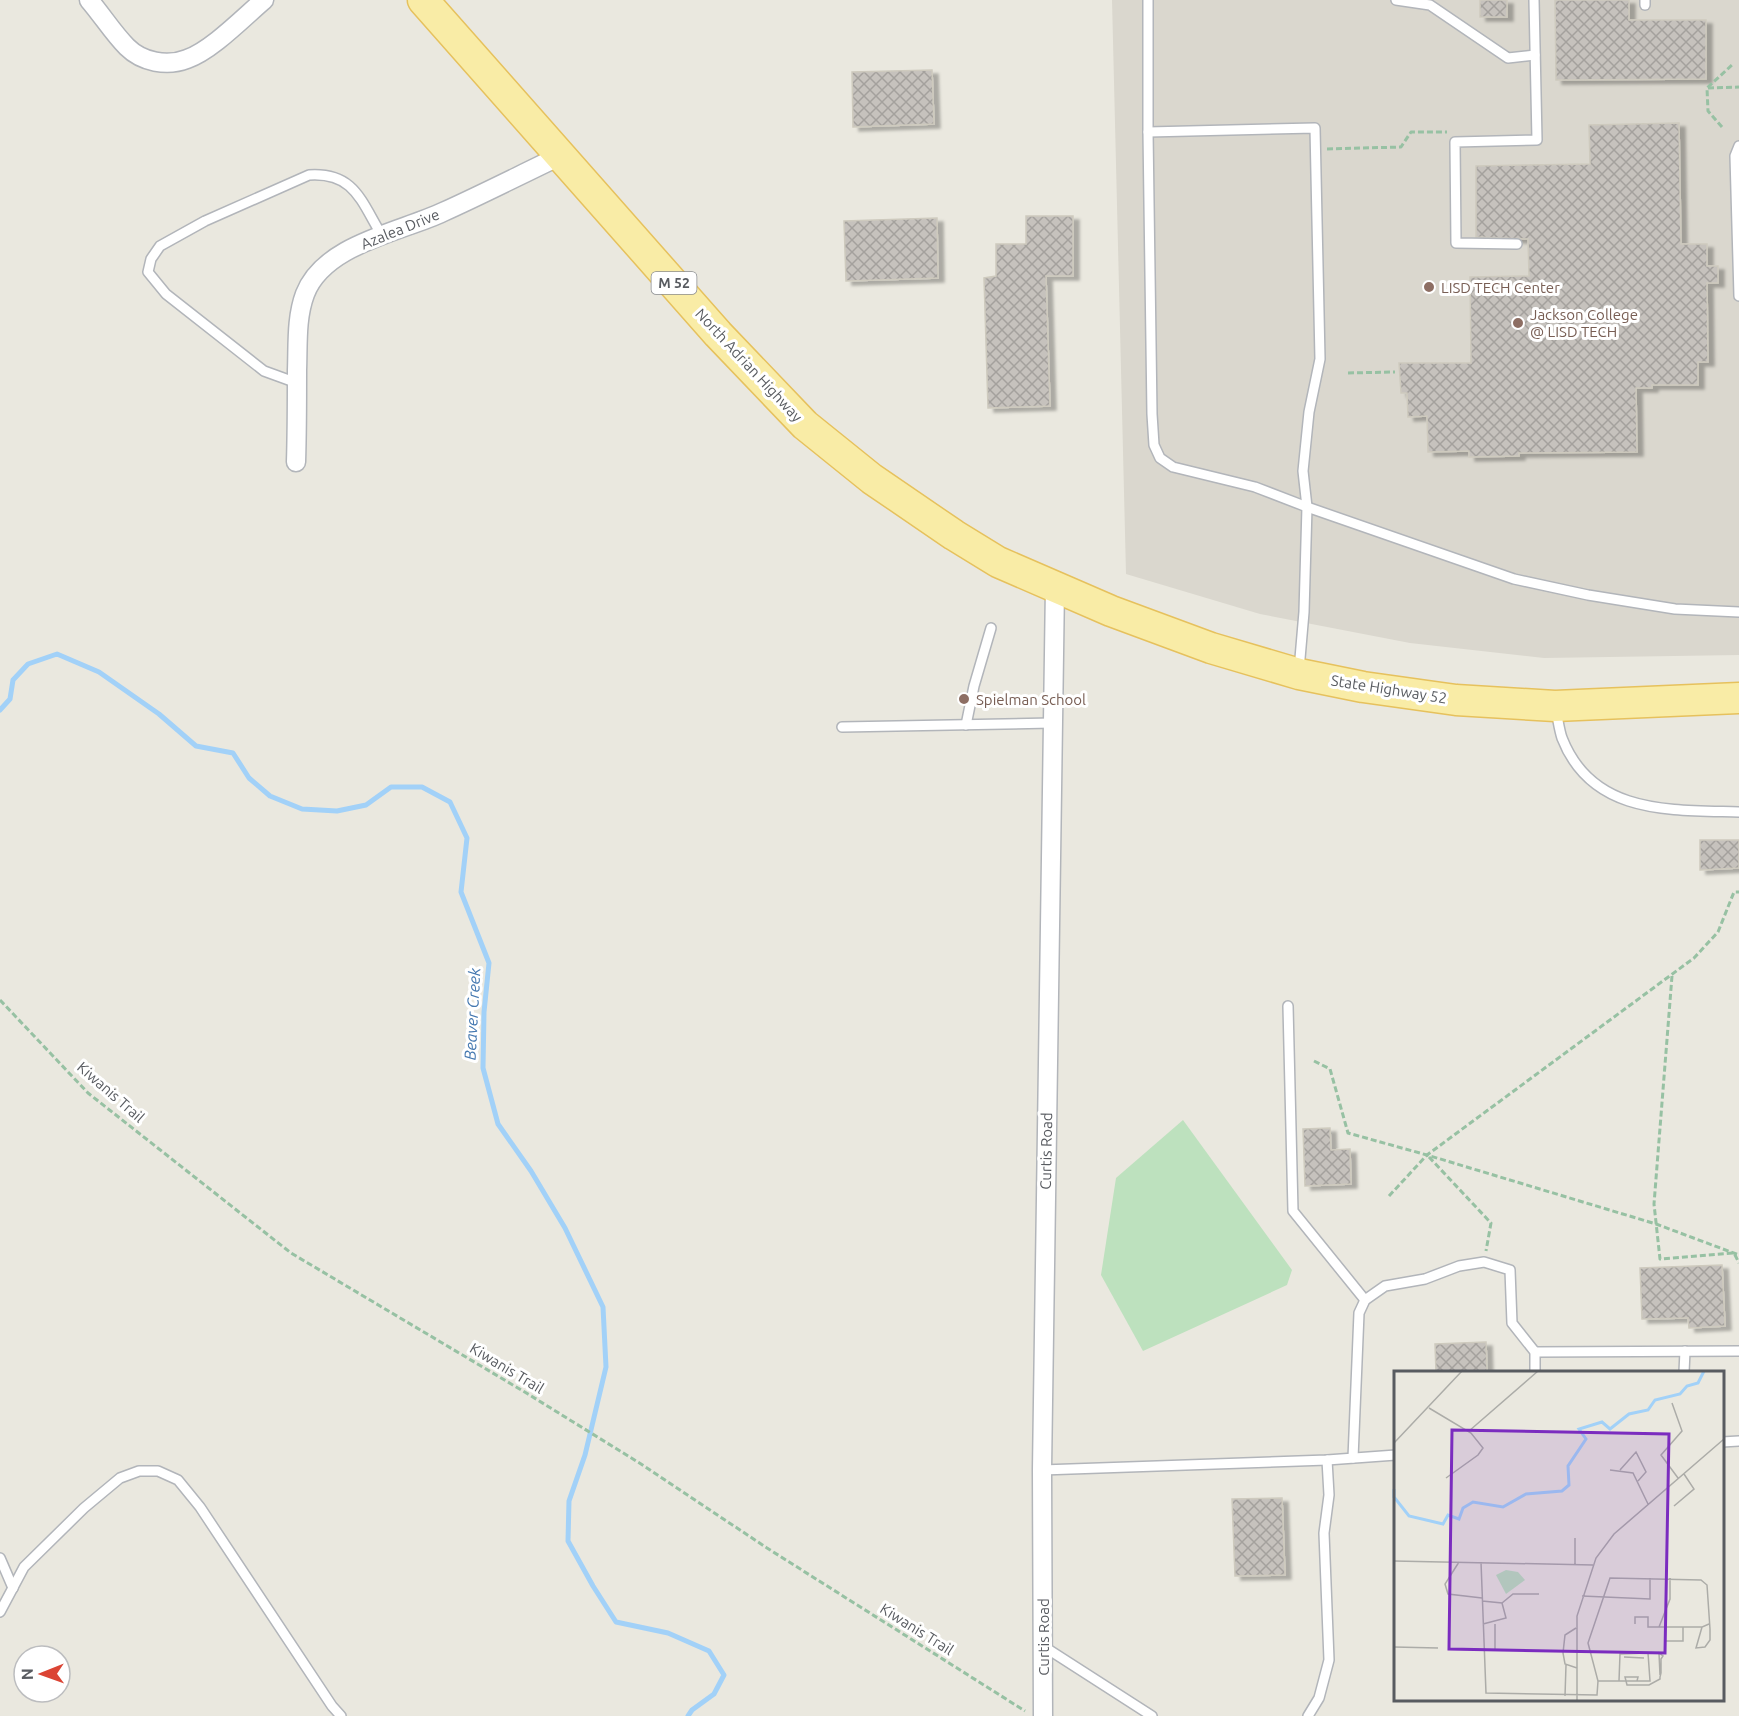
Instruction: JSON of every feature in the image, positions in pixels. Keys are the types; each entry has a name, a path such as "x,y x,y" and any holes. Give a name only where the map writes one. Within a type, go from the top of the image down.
{"main road":[{"name":"North Adrian Highway","path":"423,0 718,334 805,425 872,479 954,536 998,562 1055,586"},
{"name":"State Highway 52","path":"1055,586 1158,630 1252,661 1299,674 1412,695 1555,706 1739,698"}],"street":[{"path":"89,0 129,48 150,61 170,63 188,59 212,44 264,0"},
{"name":"Azalea Drive","path":"296,462 300,313 306,292 316,276 337,257 381,234 440,214 562,155"},
{"name":"Curtis Road","path":"1042,1716 1042,1470 1055,586"}],"lane":[{"path":"1148,0 1154,445 1160,458 1173,467 1256,487 1514,579 1588,595 1675,609 1739,612"},
{"path":"1396,0 1430,5 1508,58 1535,55"},
{"path":"1517,244 1456,243 1455,142 1537,140 1534,0"},
{"path":"1148,132 1315,128 1320,359 1309,412 1303,471 1307,507 1304,612 1299,674"},
{"path":"1739,146 1735,156 1739,296"},
{"path":"297,383 264,371 166,294 148,272 151,259 160,246 204,221 309,175 323,174 338,177 352,187 381,234"},
{"path":"966,724 974,686 991,628"},
{"path":"1555,706 1562,737 1572,757 1593,783 1611,795 1633,802 1680,810 1739,812"},
{"path":"842,727 1052,723"},
{"path":"1288,1006 1293,1211 1365,1300"},
{"path":"1353,1458 1359,1313 1365,1300 1384,1286 1425,1279 1459,1266 1484,1262 1510,1270 1512,1323 1534,1352 1535,1371"},
{"path":"1684,1371 1685,1351"},
{"path":"1534,1352 1739,1351"},
{"path":"1724,1442 1739,1441"},
{"path":"1042,1470 1327,1460 1394,1455"},
{"path":"1308,1716 1319,1698 1329,1660 1324,1533 1329,1495 1327,1460"},
{"path":"0,1612 24,1567 84,1508 120,1478 140,1471 158,1471 178,1480 200,1507 332,1706 341,1716"},
{"path":"0,1558 13,1588"},
{"path":"1043,1646 1152,1716"}],"path":[{"path":"1722,127 1708,111 1707,88 1732,64"},
{"path":"1707,88 1739,87"},
{"path":"1316,150 1401,147 1411,132 1453,132"},
{"path":"1348,373 1395,372"},
{"path":"1389,1196 1427,1155 1694,958 1718,932 1734,892 1739,892"},
{"path":"1672,976 1654,1204 1660,1259 1734,1253"},
{"name":"Kiwanis Trail","path":"0,1000 88,1093 291,1253 641,1464 767,1548 1033,1716"},
{"path":"1314,1061 1330,1069 1348,1133 1656,1224 1739,1255"},
{"path":"1427,1155 1491,1223 1484,1262"},
{"path":"1734,1253 1739,1263"}],"shaded area":[{"name":"LISD TECH Center","path":"1112,0 1739,0 1739,655 1544,658 1410,643 1260,614 1126,574"}],"green space":[{"path":"1183,1120 1292,1270 1287,1285 1143,1351 1101,1275 1116,1178"}],"building":[{"path":"1480,0 1507,0 1507,17 1480,17"},
{"path":"1555,0 1629,0 1629,20 1706,20 1706,79 1556,80"},
{"path":"932,70 934,124 853,127 852,72"},
{"path":"1679,123 1681,244 1707,244 1707,266 1718,266 1718,283 1707,283 1708,362 1698,362 1698,385 1652,385 1652,388 1636,388 1637,452 1519,453 1519,456 1469,457 1469,451 1428,452 1427,416 1408,417 1407,393 1401,393 1399,363 1471,363 1470,277 1529,276 1528,239 1476,237 1476,166 1590,164 1589,125"},
{"path":"1026,216 1073,216 1073,276 1046,276 1050,406 988,408 984,278 996,276 996,244 1026,244"},
{"path":"937,218 938,278 846,281 844,221"},
{"path":"1700,840 1739,840 1739,868 1700,870"},
{"path":"1330,1128 1331,1150 1350,1149 1351,1184 1305,1186 1303,1129"},
{"path":"1722,1265 1725,1326 1689,1328 1688,1318 1642,1319 1640,1268"},
{"path":"1486,1342 1487,1371 1436,1371 1435,1344"},
{"path":"1282,1498 1285,1575 1235,1576 1232,1499"}],"waterway":[{"name":"Beaver Creek","path":"0,710 10,699 13,680 28,664 57,654 99,672 159,714 196,746 233,753 249,778 270,796 302,809 337,811 366,805 391,787 422,787 450,802 467,838 461,892 489,963 484,1012 483,1068 498,1124 531,1171 565,1228 603,1307 606,1367 585,1455 569,1501 568,1541 616,1622 668,1633 709,1651 724,1675 714,1694 692,1710 688,1716"}],"place":[{"name":"LISD TECH Center","path":"1429,287"},
{"name":"Jackson College @ LISD TECH","path":"1518,323"},
{"name":"Spielman School","path":"964,699"}]}
